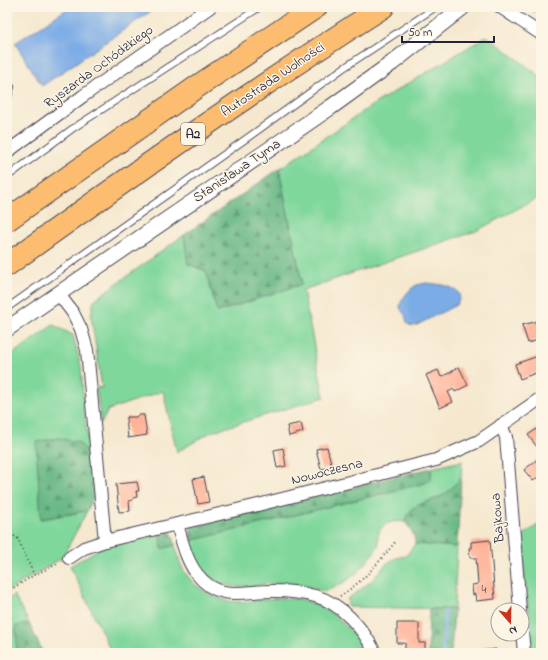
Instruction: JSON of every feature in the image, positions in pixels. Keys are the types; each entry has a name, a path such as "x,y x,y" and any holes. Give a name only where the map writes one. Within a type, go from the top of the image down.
{"highway":[{"name":"A2","path":"7,220 198,86 316,7"},
{"name":"Autostrada Wolności","path":"7,265 219,116 383,7"}],"street":[{"name":"Ryszarda Ochódzkiego","path":"7,152 83,96 210,7"},
{"path":"500,7 541,34"},
{"name":"Stanisława Tyma","path":"8,326 331,107 392,63 457,9"},
{"path":"58,293 81,329 87,350 105,541"},
{"name":"Nowoczesna","path":"69,558 84,548 105,541 436,460 479,441 541,398"},
{"name":"Bajkowa","path":"501,425 506,437 519,602"},
{"path":"177,524 184,549 192,568 206,584 222,593 238,594 275,591 315,596 329,602 347,615 371,645 375,653"},
{"path":"523,642 524,653"}],"lane":[{"path":"7,177 72,129 260,7"},
{"path":"7,308 342,69 436,7"},
{"path":"7,101 11,87"}],"path":[{"path":"527,7 541,18"},
{"path":"7,534 10,533 18,538 34,575"},
{"path":"329,602 350,590 371,572 396,541"},
{"path":"7,592 34,575 69,558"}],"green space":[{"path":"487,36 541,77 541,196 476,231 303,290 324,397 211,432 177,452 163,391 108,410 101,424 96,387 102,388 91,315 94,300 184,235 188,264 206,271 218,312 302,284 279,169 374,104"},
{"path":"279,169 302,284 217,312 206,271 188,264 184,235"},
{"path":"53,325 73,335 81,367 84,410 90,454 78,442 58,438 41,519 87,511 62,558 7,591 7,358"},
{"path":"58,438 78,442 90,454 95,494 87,511 41,519 36,442"},
{"path":"462,461 461,478 449,491 415,507 407,515 405,522 393,522 384,526 379,533 379,545 362,568 341,584 323,592 304,585 276,583 245,587 227,585 207,575 201,569 192,554 190,541 425,483 431,479 431,468"},
{"path":"431,468 431,479 425,483 190,541 191,527"},
{"path":"461,478 457,547 415,544 412,532 405,522 407,515 415,507 445,494"},
{"path":"541,523 541,653 532,653 530,602 527,602 521,536"},
{"path":"171,532 175,545 162,549 160,534"},
{"path":"160,534 162,548 175,545 184,571 195,584 208,594 224,600 244,602 288,598 307,601 327,610 346,625 354,634 365,653 112,653 70,566 102,547"},
{"path":"415,544 457,547 454,609 348,607 348,598 371,581 393,559 406,556"},
{"path":"14,595 29,623 16,626 17,653 7,653 7,601"},
{"path":"429,609 454,609 451,653 428,653"},
{"path":"29,623 43,653 17,653 16,626"}],"water":[{"path":"70,7 157,7 42,86 15,43"},
{"path":"426,283 450,287 456,290 459,294 459,299 456,305 417,325 411,326 407,322 405,315 400,308 400,304 412,288"}],"building":[{"path":"541,319 541,339 528,343 522,325"},
{"path":"541,355 541,371 520,379 515,364"},
{"path":"459,367 468,385 455,392 454,389 448,392 453,402 440,408 426,375 438,370 441,377"},
{"path":"138,415 144,415 147,435 128,438 126,419 127,417 136,417"},
{"path":"301,423 303,432 289,436 287,426"},
{"path":"541,426 541,444 537,447 528,435"},
{"path":"327,447 332,467 321,469 316,449"},
{"path":"283,448 286,466 277,468 274,450"},
{"path":"539,458 541,461 541,475 533,481 524,470"},
{"path":"204,477 209,502 198,504 193,479"},
{"path":"137,482 139,491 136,491 137,497 129,501 130,511 119,512 116,484"},
{"path":"490,540 495,599 476,601 475,594 473,595 472,585 478,584 476,558 470,558 469,548 471,548 471,542"},
{"path":"397,623 419,623 419,643 425,643 425,653 405,653 405,643 397,643"},
{"path":"496,649 496,653 476,653 476,651"}],"waterway":[{"path":"443,653 445,611"}]}
